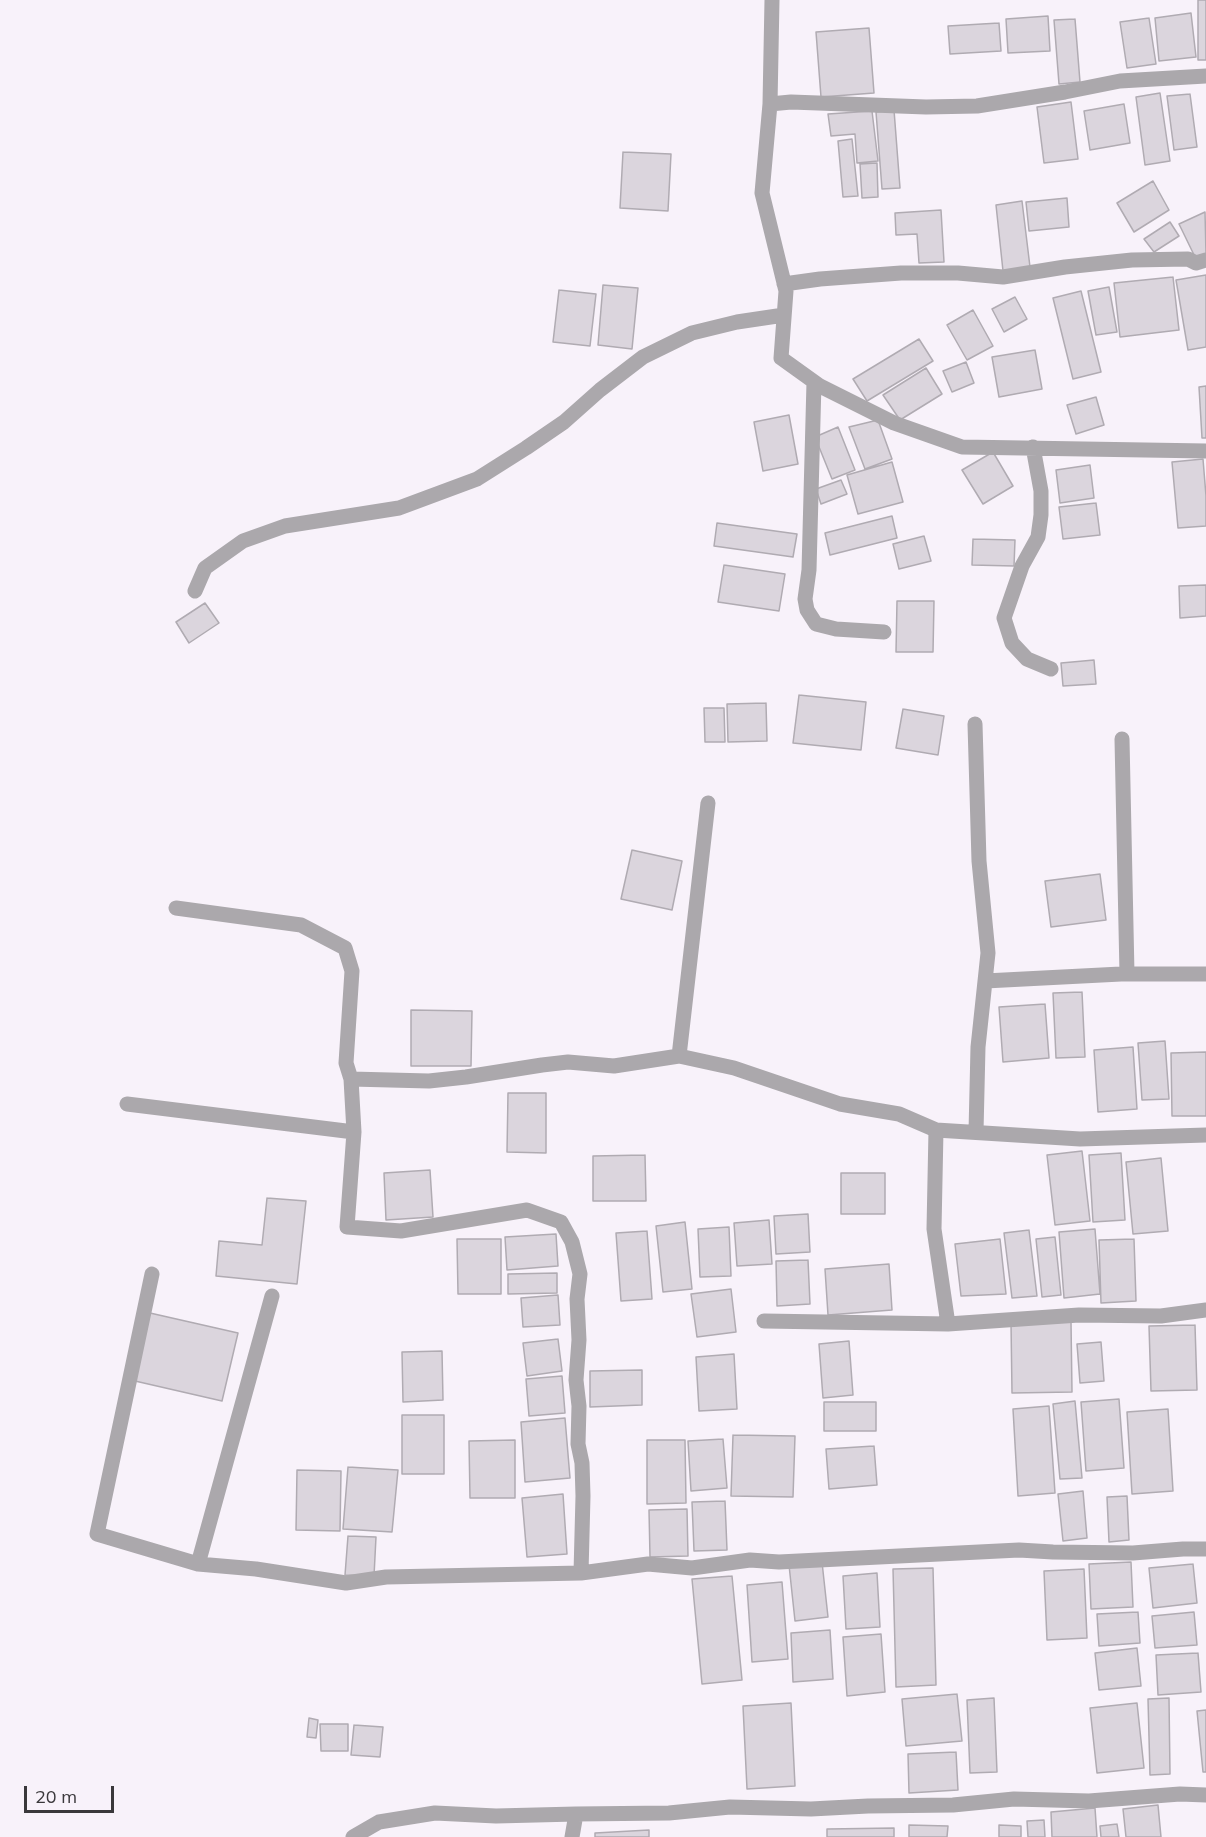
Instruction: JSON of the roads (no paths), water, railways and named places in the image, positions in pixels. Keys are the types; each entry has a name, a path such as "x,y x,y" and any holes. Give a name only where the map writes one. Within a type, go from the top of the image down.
{"street":[{"path":"772,0 770,104 762,193 786,291 781,358 814,382 894,423 962,447 1206,451"},
{"path":"770,104 791,102 926,107 977,106 1120,81 1206,76"},
{"path":"784,284 901,273 1003,276 1132,260 1188,259 1196,263 1206,260"},
{"path":"195,591 205,568 243,541 285,526 399,508 477,479 564,422 600,390 643,357 692,333 737,322 784,315"},
{"path":"814,382 809,570 805,599 807,610 816,624 836,629 884,632"},
{"path":"1033,447 1041,490 1038,537 1022,566 1004,618 1012,643 1027,658 1051,669"},
{"path":"975,724 979,861 988,953 978,1047 976,1132"},
{"path":"1122,739 1127,975"},
{"path":"679,1056 708,803"},
{"path":"176,908 301,925 345,948 352,971 346,1063 351,1079 354,1132 347,1227 401,1231 527,1209 561,1222 572,1242 580,1274 577,1299 579,1340 576,1380 579,1406 578,1444 582,1463 583,1496 580,1573"},
{"path":"985,981 1206,974"},
{"path":"351,1079 429,1082 568,1062 614,1066 679,1056 734,1068 840,1104 899,1114 936,1130 1080,1139 1206,1135"},
{"path":"127,1104 354,1132"},
{"path":"936,1130 934,1229 948,1324"},
{"path":"152,1274 97,1534 198,1564 256,1569 346,1583 386,1576 580,1573 648,1564 692,1568 750,1560 779,1562 1018,1550 1133,1553 1206,1549"},
{"path":"198,1564 272,1296"},
{"path":"764,1321 948,1324 1079,1315 1161,1316 1206,1311"},
{"path":"353,1837 379,1822 435,1813 496,1816 669,1813 730,1807 811,1809 953,1805 1014,1799 1089,1801 1180,1794 1206,1795"},
{"path":"572,1837 576,1814"}]}
